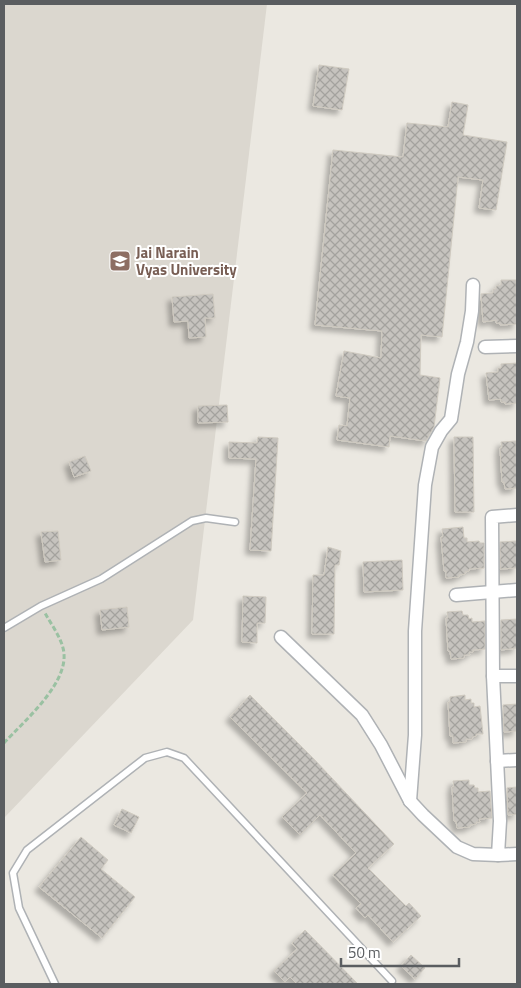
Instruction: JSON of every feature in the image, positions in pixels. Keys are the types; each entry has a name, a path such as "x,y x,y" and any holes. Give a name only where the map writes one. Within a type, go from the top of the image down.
{"street":[{"path":"410,801 415,735 415,631 425,485 432,447 441,431 451,420 458,374 467,342 474,285"},
{"path":"485,347 517,346"},
{"path":"498,855 500,821 493,676 492,518 517,515"},
{"path":"456,595 517,590"},
{"path":"282,636 362,715 381,745 410,801 456,847 472,854 517,854"},
{"path":"493,676 517,676"},
{"path":"497,761 517,760"}],"lane":[{"path":"4,628 41,606 101,579 192,521 206,518 235,522"},
{"path":"55,984 19,908 13,873 28,850 137,764 145,758 167,752 184,758 392,983"}],"path":[{"path":"4,743 50,692 62,669 63,649 41,606"}],"shaded area":[{"name":"Jai Narain Vyas University","path":"4,4 267,4 193,620 4,818"}],"building":[{"path":"319,65 349,69 342,110 313,106"},
{"path":"452,102 468,105 463,135 507,142 496,210 479,208 483,180 458,177 442,337 421,335 420,375 440,378 434,427 426,441 390,436 389,447 337,440 339,425 347,426 350,398 336,396 344,351 381,358 382,331 315,325 333,150 403,157 407,123 448,127"},
{"path":"501,280 516,280 517,324 500,325 500,323 496,323 496,320 483,322 481,294 493,293 493,289 496,289 496,286 501,285"},
{"path":"213,294 215,318 205,318 206,337 189,338 188,321 174,322 172,297"},
{"path":"517,363 517,403 505,404 505,402 501,402 501,399 489,400 486,373 498,372 501,364"},
{"path":"227,405 228,422 198,423 198,406"},
{"path":"258,437 278,438 271,551 250,550 256,459 229,458 229,442 257,443"},
{"path":"454,437 473,437 474,512 455,512"},
{"path":"516,441 517,488 505,489 504,482 502,482 501,442"},
{"path":"85,456 91,471 74,477 69,462"},
{"path":"463,527 464,538 467,538 467,542 479,541 484,543 484,568 469,569 465,574 459,575 459,577 446,578 441,537 443,537 442,529"},
{"path":"58,531 61,560 45,562 41,532"},
{"path":"517,541 517,568 500,569 500,542"},
{"path":"328,547 341,551 339,565 335,565 334,634 312,634 313,575 324,575"},
{"path":"402,560 403,590 364,592 363,562"},
{"path":"243,596 266,597 265,623 257,623 257,643 242,642"},
{"path":"127,607 129,627 102,630 100,610"},
{"path":"462,611 463,615 468,615 469,619 472,618 472,622 485,621 485,649 473,650 473,652 469,652 470,655 464,655 464,658 451,659 450,651 448,651 447,612"},
{"path":"517,619 517,648 501,650 501,620"},
{"path":"250,695 313,758 394,844 368,868 406,906 409,903 421,916 393,942 368,915 365,918 356,908 361,904 333,875 356,853 320,815 300,835 282,817 307,793 230,717"},
{"path":"465,695 465,700 471,699 474,707 480,706 483,734 476,734 472,739 466,739 466,742 453,743 453,736 450,736 448,702 450,702 450,697"},
{"path":"517,704 517,731 504,732 503,705"},
{"path":"469,780 469,785 474,785 475,788 478,788 478,792 490,791 492,818 479,819 480,822 470,825 470,827 457,828 456,821 454,821 453,781"},
{"path":"517,787 517,814 508,815 507,788"},
{"path":"122,809 139,817 131,833 114,825"},
{"path":"81,837 108,860 101,869 135,897 102,938 39,887"},
{"path":"305,930 358,984 297,984 290,977 285,982 274,971 297,949 292,943"},
{"path":"411,955 425,968 415,979 401,966"}],"place":[{"name":"Jai Narain Vyas University","path":"120,261"}]}
